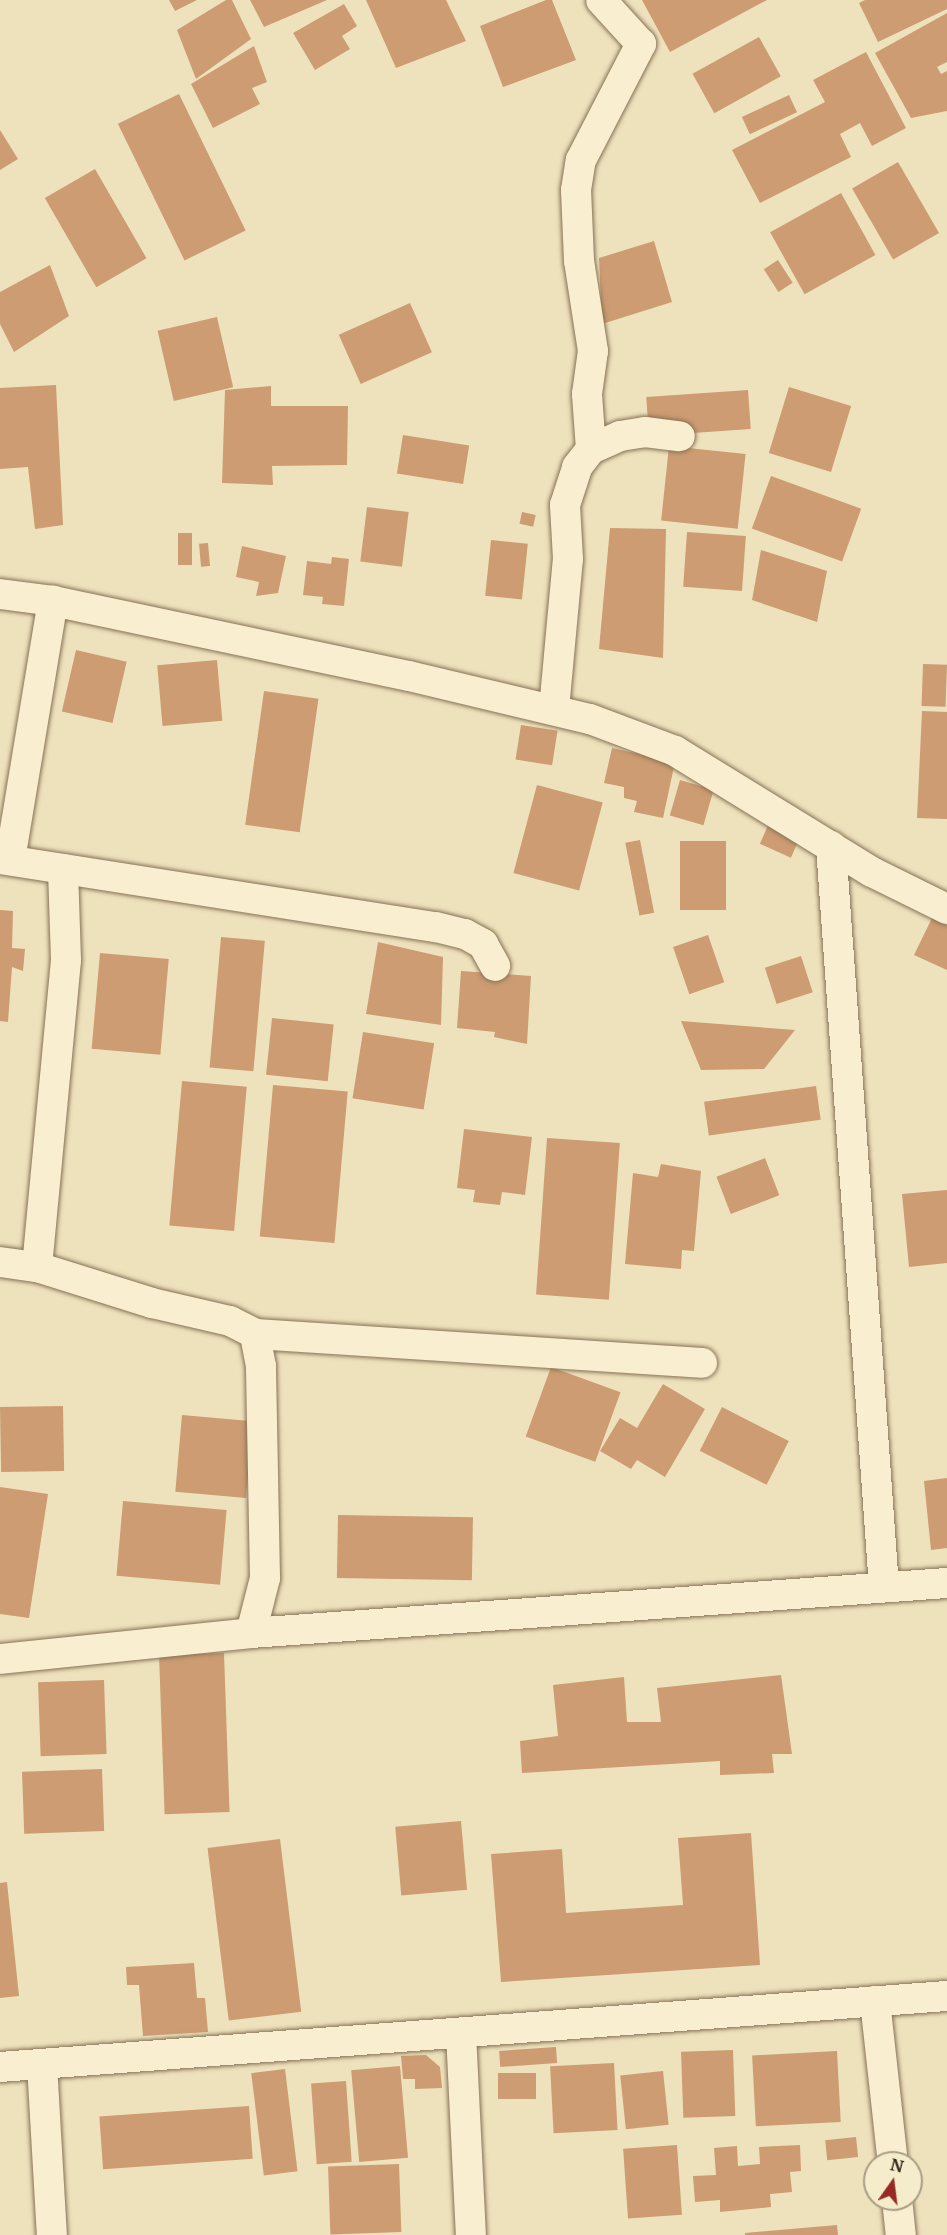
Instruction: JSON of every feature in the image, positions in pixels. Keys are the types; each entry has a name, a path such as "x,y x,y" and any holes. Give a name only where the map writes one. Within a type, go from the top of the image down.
{"street":[{"path":"591,449 587,394 593,351 579,261 576,190 581,160 640,44 601,0"},
{"path":"554,709 568,559 565,505 570,480 591,449 620,436 645,432 680,436"},
{"path":"0,594 53,601 554,709 675,751 872,872 947,909"},
{"path":"53,601 5,860 455,932 483,944 495,966"},
{"path":"831,846 884,1587"},
{"path":"37,1267 66,960 63,870"},
{"path":"0,1262 37,1267 152,1303 230,1321 255,1334 702,1363"},
{"path":"251,1633 265,1578 261,1366 255,1334"},
{"path":"0,1659 251,1633 947,1583"},
{"path":"0,2067 947,1996"},
{"path":"875,2001 892,2151"},
{"path":"462,2033 471,2235"},
{"path":"42,2064 52,2235"},
{"path":"898,2211 901,2235"}],"building":[{"path":"169,0 197,0 175,11"},
{"path":"226,0 232,0 251,39 196,79 177,30"},
{"path":"250,0 327,0 264,27"},
{"path":"366,0 446,0 466,41 396,68"},
{"path":"546,0 552,0 576,60 503,87 480,26"},
{"path":"642,0 767,0 670,52"},
{"path":"865,0 947,0 947,9 878,42 859,3"},
{"path":"344,4 357,26 342,36 350,49 315,70 293,33"},
{"path":"947,13 947,62 937,67 941,74 947,71 947,111 911,118 875,53"},
{"path":"759,37 781,76 714,113 693,74"},
{"path":"254,46 267,82 252,88 260,104 213,128 191,84"},
{"path":"866,52 906,128 872,146 860,123 840,134 851,157 760,203 732,150 825,102 813,80"},
{"path":"179,94 246,231 185,260 118,124"},
{"path":"789,95 797,112 750,134 742,117"},
{"path":"0,130 18,159 0,170"},
{"path":"898,162 939,233 893,260 852,188"},
{"path":"95,169 147,258 96,287 45,198"},
{"path":"841,193 875,255 805,294 770,232"},
{"path":"654,241 672,302 602,324 599,258"},
{"path":"778,260 793,283 778,292 764,269"},
{"path":"50,265 69,316 14,352 0,324 0,292"},
{"path":"410,303 432,352 361,384 339,335"},
{"path":"217,317 233,387 174,401 158,331"},
{"path":"56,385 63,525 35,529 28,467 0,469 0,388"},
{"path":"271,386 271,406 348,406 347,465 272,466 273,485 222,483 225,390"},
{"path":"789,387 851,406 831,472 769,453"},
{"path":"748,390 751,429 649,436 646,397"},
{"path":"403,435 469,445 463,484 397,474"},
{"path":"669,446 746,454 738,529 661,521"},
{"path":"771,476 861,509 842,561 752,529"},
{"path":"367,507 409,512 402,567 360,562"},
{"path":"522,512 536,515 533,527 520,524"},
{"path":"610,528 666,529 663,658 599,649"},
{"path":"687,532 746,536 742,591 683,587"},
{"path":"178,533 192,533 192,565 178,565"},
{"path":"491,540 528,544 522,600 485,596"},
{"path":"208,543 210,566 201,567 199,544"},
{"path":"242,546 286,556 278,593 256,596 259,582 236,577"},
{"path":"761,550 827,571 817,622 752,600"},
{"path":"332,557 349,559 344,606 322,604 323,597 303,595 307,561 331,564"},
{"path":"76,650 127,662 112,723 62,711"},
{"path":"217,660 222,721 163,726 157,665"},
{"path":"923,664 947,665 946,707 922,706"},
{"path":"264,691 318,699 300,832 245,825"},
{"path":"922,711 947,712 947,819 917,818"},
{"path":"521,725 558,731 552,765 516,760"},
{"path":"612,748 675,762 663,818 634,812 637,801 624,798 624,787 604,783"},
{"path":"680,780 714,790 703,825 670,816"},
{"path":"537,785 603,803 579,890 513,873"},
{"path":"770,821 801,835 791,858 760,844"},
{"path":"640,840 654,913 639,916 625,843"},
{"path":"680,841 726,841 726,910 680,910"},
{"path":"0,910 13,911 12,948 25,949 23,971 12,967 8,1022 0,1021"},
{"path":"932,918 947,925 947,970 914,955"},
{"path":"708,935 724,982 689,994 673,947"},
{"path":"221,937 265,941 253,1071 210,1068"},
{"path":"378,942 443,957 441,1025 366,1014"},
{"path":"100,953 169,959 160,1055 92,1049"},
{"path":"801,956 813,992 777,1004 765,968"},
{"path":"461,971 531,976 527,1044 494,1037 495,1032 457,1028"},
{"path":"272,1018 334,1024 328,1081 266,1075"},
{"path":"681,1021 795,1030 764,1069 701,1070"},
{"path":"363,1032 434,1043 424,1109 353,1098"},
{"path":"182,1081 247,1087 234,1231 169,1225"},
{"path":"273,1085 348,1092 334,1243 260,1236"},
{"path":"816,1086 821,1120 709,1135 704,1102"},
{"path":"464,1129 532,1137 525,1195 502,1192 500,1205 473,1202 475,1190 457,1188"},
{"path":"547,1138 620,1143 609,1300 536,1295"},
{"path":"765,1158 779,1195 731,1214 716,1177"},
{"path":"661,1164 701,1171 694,1251 682,1250 681,1269 625,1264 633,1173 658,1177"},
{"path":"947,1190 947,1263 909,1267 902,1194"},
{"path":"551,1367 621,1392 595,1462 526,1437"},
{"path":"663,1384 705,1409 665,1477 637,1460 631,1469 600,1451 620,1418 637,1428"},
{"path":"63,1406 64,1471 1,1472 0,1407"},
{"path":"722,1407 789,1441 767,1485 700,1451"},
{"path":"182,1415 253,1421 246,1498 175,1492"},
{"path":"947,1478 947,1548 931,1550 924,1481"},
{"path":"0,1487 48,1494 29,1618 0,1614"},
{"path":"123,1501 227,1510 220,1585 116,1576"},
{"path":"338,1515 473,1517 472,1580 337,1578"},
{"path":"224,1653 230,1812 165,1814 159,1655"},
{"path":"781,1675 792,1754 772,1754 774,1773 720,1775 720,1761 522,1773 520,1741 558,1736 553,1685 624,1677 627,1722 661,1722 657,1688"},
{"path":"104,1680 107,1754 41,1756 38,1682"},
{"path":"102,1769 104,1831 24,1834 22,1772"},
{"path":"461,1821 467,1890 401,1895 395,1827"},
{"path":"751,1833 760,1965 501,1982 491,1854 562,1849 566,1913 683,1905 678,1838"},
{"path":"280,1839 301,2012 229,2021 208,1848"},
{"path":"7,1882 19,1996 0,1998 0,1883"},
{"path":"194,1963 197,1998 205,1998 208,2032 143,2036 139,1985 127,1985 126,1967"},
{"path":"556,2047 557,2063 500,2067 499,2051"},
{"path":"733,2050 735,2116 683,2118 681,2052"},
{"path":"837,2051 841,2122 756,2126 752,2055"},
{"path":"426,2055 440,2067 442,2088 415,2089 415,2079 403,2079 401,2056"},
{"path":"614,2063 618,2130 554,2133 550,2066"},
{"path":"400,2066 408,2158 359,2162 351,2070"},
{"path":"285,2069 298,2171 264,2175 251,2073"},
{"path":"663,2071 669,2125 626,2129 620,2075"},
{"path":"498,2073 536,2073 536,2099 498,2099"},
{"path":"346,2081 352,2162 317,2164 311,2083"},
{"path":"249,2106 253,2159 103,2169 99,2116"},
{"path":"856,2137 858,2157 827,2160 825,2140"},
{"path":"677,2145 682,2215 628,2219 623,2149"},
{"path":"800,2145 801,2171 790,2172 792,2192 770,2194 771,2207 720,2212 720,2200 695,2202 693,2176 716,2175 714,2148 737,2146 738,2166 760,2164 759,2147"},
{"path":"399,2164 401,2232 330,2234 328,2166"},
{"path":"837,2225 838,2235 745,2235 745,2233"}]}
